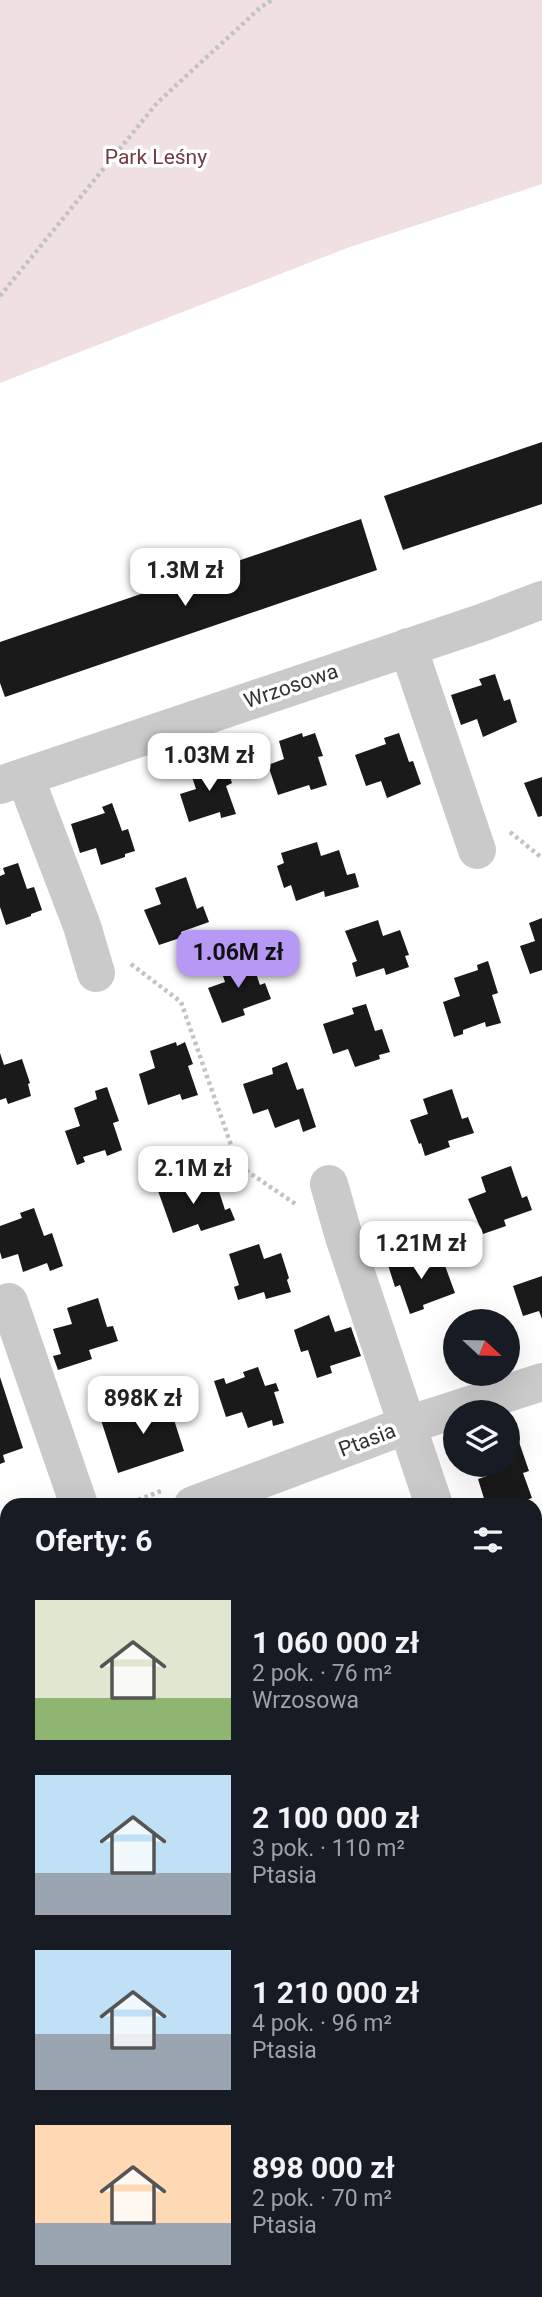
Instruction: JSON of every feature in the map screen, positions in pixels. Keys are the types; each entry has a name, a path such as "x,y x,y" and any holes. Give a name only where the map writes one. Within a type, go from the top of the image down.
{"street":[{"name":"Wrzosowa","path":"13,781 542,600"},
{"path":"408,646 477,850"},
{"path":"13,781 82,926 111,966"},
{"path":"328,1184 433,1498"},
{"path":"9,1302 77,1498"},
{"name":"Ptasia","path":"218,1498 407,1425 542,1382"}],"path":[{"path":"0,296 157,103 261,7 272,0"},
{"path":"111,966 181,1002 239,1165 344,1237"}],"green space":[{"name":"Park Leśny","path":"0,0 542,0 542,184 347,248 0,383"}],"building":[{"path":"542,442 542,504 403,550 384,496"},
{"path":"361,519 377,570 5,697 0,683 0,642"},
{"path":"495,674 504,701 510,699 517,722 483,737 477,719 461,725 451,695 482,685 479,679"},
{"path":"302,733 303,737 315,733 323,756 318,757 327,785 311,790 309,785 278,795 268,765 284,759 279,741"},
{"path":"399,733 409,762 413,761 421,784 387,798 381,781 366,786 355,755 386,744 384,738"},
{"path":"225,762 232,783 226,786 236,814 221,818 220,812 189,822 180,794 196,789 190,771"},
{"path":"542,777 542,816 538,817 524,783"},
{"path":"112,803 122,831 128,829 135,851 101,865 96,848 80,853 71,824 105,813 102,807"},
{"path":"317,842 321,856 339,850 347,875 355,873 359,887 325,897 324,891 296,901 291,885 284,888 277,866 284,863 281,853"},
{"path":"18,863 27,889 34,887 42,910 6,925 0,907 0,876 5,874 3,868"},
{"path":"186,877 197,909 203,906 209,922 181,932 183,937 159,945 144,910 161,904 155,888"},
{"path":"542,918 542,970 530,974 520,946 535,941 529,923"},
{"path":"378,920 383,936 400,930 409,955 405,956 409,967 386,975 384,968 356,977 352,963 357,961 345,931"},
{"path":"250,956 260,985 265,983 271,999 243,1009 245,1015 222,1023 208,988 225,982 220,967"},
{"path":"488,961 498,993 492,995 501,1023 486,1027 485,1022 463,1030 463,1034 454,1037 443,1002 460,996 454,978 478,970 477,965"},
{"path":"366,1004 375,1031 382,1029 390,1052 379,1055 380,1059 355,1067 348,1049 333,1054 323,1024 354,1014 352,1008"},
{"path":"176,1042 177,1046 185,1042 193,1064 188,1066 198,1095 182,1100 180,1094 148,1105 139,1074 155,1068 150,1051"},
{"path":"0,1053 4,1065 22,1059 30,1083 31,1096 8,1104 6,1098 0,1100"},
{"path":"287,1062 297,1090 303,1088 316,1127 303,1132 299,1119 275,1128 268,1109 253,1114 243,1084 273,1074 272,1068"},
{"path":"107,1087 119,1121 113,1123 122,1150 107,1156 105,1150 83,1157 85,1162 77,1165 65,1131 80,1126 74,1108 97,1099 95,1091"},
{"path":"452,1089 462,1119 468,1117 474,1133 448,1141 450,1147 425,1156 410,1120 428,1114 423,1099"},
{"path":"511,1166 522,1198 527,1196 532,1210 504,1220 506,1226 483,1234 468,1199 486,1192 481,1177"},
{"path":"194,1175 199,1190 217,1185 225,1210 230,1208 235,1220 201,1231 198,1224 173,1233 157,1188"},
{"path":"34,1208 44,1236 52,1233 63,1266 50,1271 47,1263 23,1272 18,1254 2,1259 0,1252 0,1226 22,1218 20,1213"},
{"path":"259,1244 264,1259 281,1253 291,1292 266,1299 264,1292 238,1300 234,1287 239,1285 229,1254"},
{"path":"423,1251 428,1268 444,1263 455,1293 423,1305 424,1309 410,1314 400,1285 395,1287 388,1265"},
{"path":"542,1276 542,1319 539,1311 523,1316 513,1286"},
{"path":"98,1298 107,1327 113,1326 118,1341 89,1350 92,1359 58,1370 53,1356 61,1354 53,1329 72,1324 67,1308"},
{"path":"329,1315 335,1332 351,1327 361,1356 330,1366 332,1373 317,1378 308,1350 301,1352 294,1330"},
{"path":"258,1367 265,1386 276,1383 279,1391 274,1392 284,1423 273,1426 272,1420 248,1428 242,1412 226,1417 214,1381 224,1378 226,1384 245,1377 243,1372"},
{"path":"0,1377 23,1448 3,1455 5,1462 0,1464"},
{"path":"167,1398 184,1451 118,1473 101,1420"},
{"path":"520,1445 529,1471 523,1473 532,1498 484,1498 478,1479 520,1477"}]}
